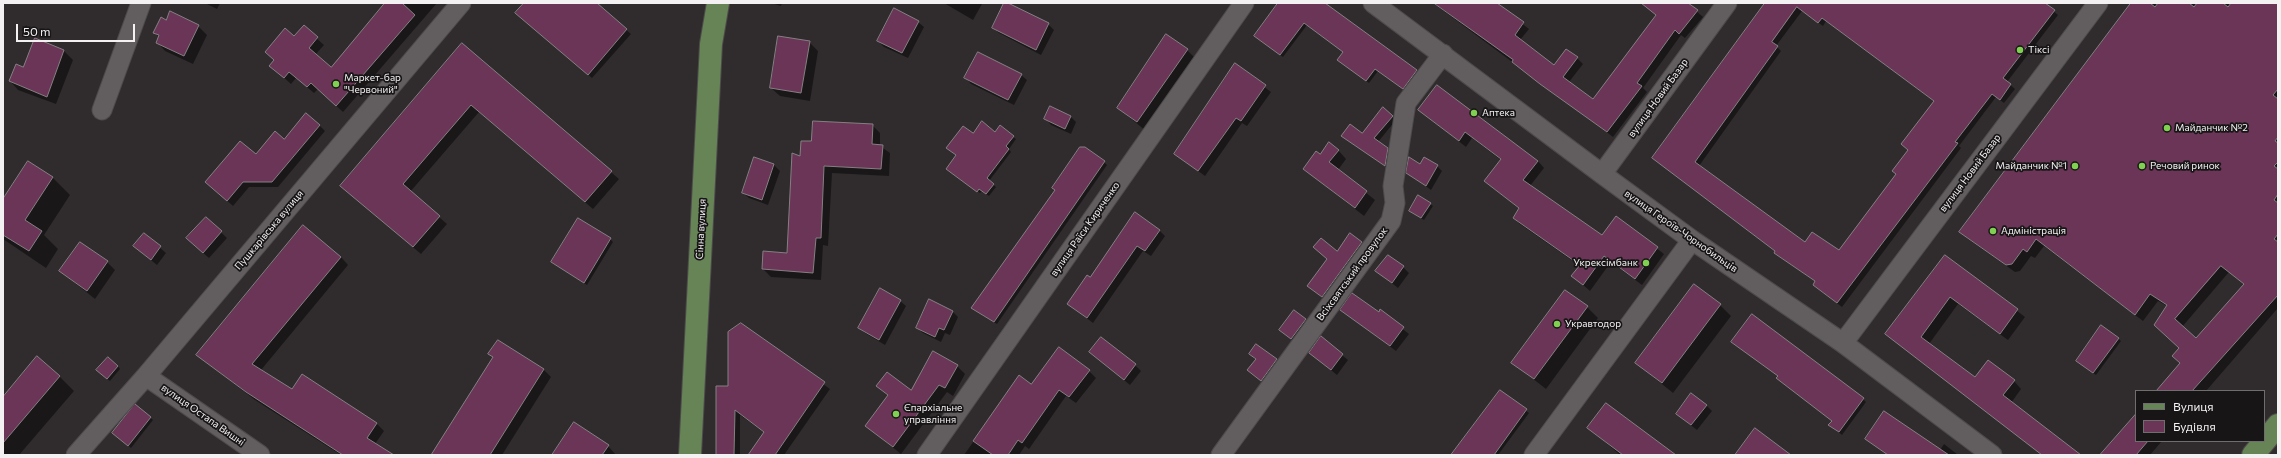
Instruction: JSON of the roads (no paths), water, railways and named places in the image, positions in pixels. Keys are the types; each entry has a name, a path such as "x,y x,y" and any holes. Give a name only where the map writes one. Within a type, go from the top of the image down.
{"main road":[{"name":"Сінна вулиця","path":"690,455 711,44 718,3"},
{"path":"2265,441 2278,425"},
{"path":"2254,455 2264,442"}],"street":[{"path":"102,110 141,3"},
{"name":"Пушкарівська вулиця","path":"76,455 146,376 461,3"},
{"name":"вулиця Раїси Кириченко","path":"927,455 1244,3"},
{"name":"вулиця Героїв-Чорнобильців","path":"1373,3 1692,240 1843,343 1992,455"},
{"name":"вулиця Новий Базар","path":"1602,174 1728,3"},
{"name":"вулиця Новий Базар","path":"1843,343 2098,3"},
{"name":"Всіхсвятський провулок","path":"1221,455 1391,221 1395,203 1393,186 1406,103 1443,54"},
{"path":"1534,455 1692,240"},
{"name":"вулиця Остапа Вишні","path":"146,376 260,455"}],"place":[{"name":"Тіксі","path":"2020,50"},
{"name":"Маркет-бар \"Червоний\"","path":"336,84"},
{"name":"Аптека","path":"1474,113"},
{"name":"Майданчик №2","path":"2167,128"},
{"name":"Майданчик №1","path":"2075,166"},
{"name":"Речовий ринок","path":"2142,166"},
{"name":"Адміністрація","path":"1993,231"},
{"name":"Укрексімбанк","path":"1646,263"},
{"name":"Укравтодор","path":"1557,324"},
{"name":"Єпархіальне управління","path":"896,414"}]}
